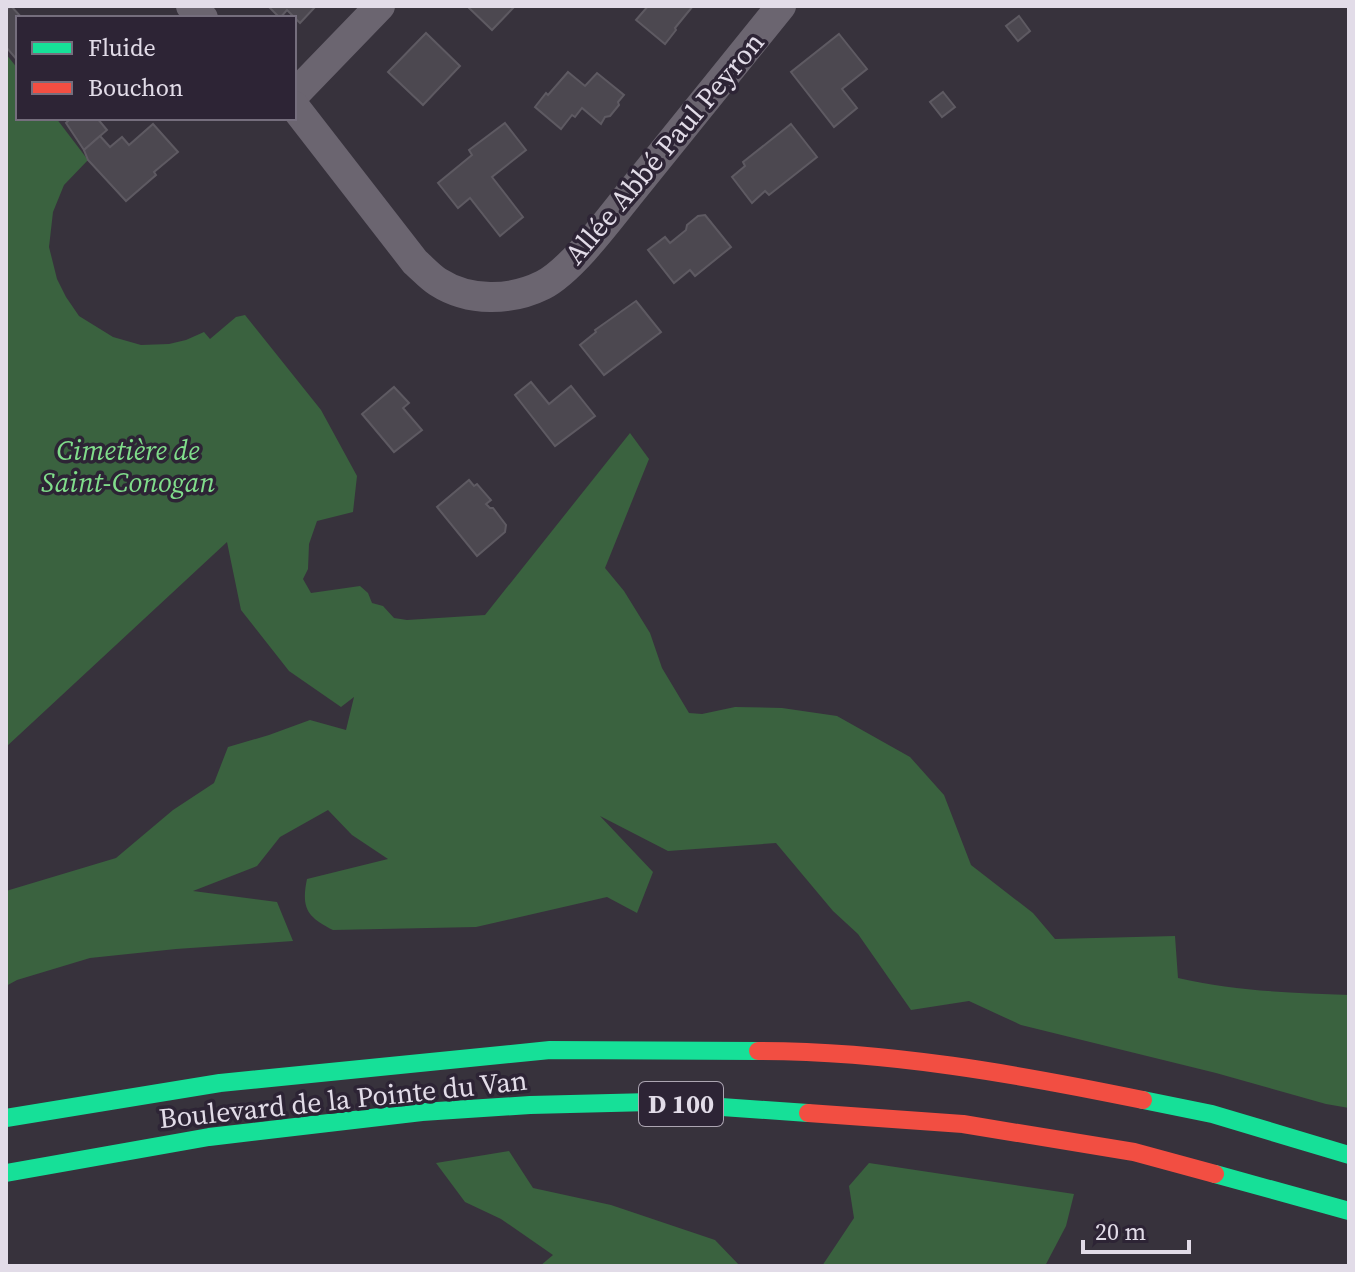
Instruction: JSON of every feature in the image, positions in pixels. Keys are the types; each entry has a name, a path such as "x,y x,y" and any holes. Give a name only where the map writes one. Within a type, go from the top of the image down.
{"highway":[{"name":"Boulevard de la Pointe du Van","path":"6,1118 220,1083 522,1053 618,1049 792,1051 922,1061 1095,1090 1212,1114 1349,1155"},
{"name":"Boulevard de la Pointe du Van","path":"6,1173 209,1137 422,1112 651,1102 963,1124 1134,1152 1349,1211"}],"street":[{"path":"296,93 380,6"},
{"name":"Allée Abbé Paul Peyron","path":"296,109 415,262 437,281 472,296 523,292 559,275 575,258 781,6"}],"green space":[{"name":"Cimetière de Saint-Conogan","path":"6,54 16,66 16,120 58,120 88,160 64,185 53,212 49,247 57,279 79,316 113,337 141,345 169,344 204,332 210,339 236,317 245,315 321,410 357,476 353,512 317,521 309,544 308,569 303,579 311,593 360,586 368,593 372,603 383,606 394,618 407,620 485,615 630,433 649,459 605,568 624,591 650,633 662,668 689,713 702,714 735,707 782,708 837,716 910,757 944,795 971,865 1033,913 1055,939 1175,936 1178,978 1241,989 1349,995 1349,1108 1021,1025 969,1001 911,1010 858,934 833,911 776,843 668,851 600,816 653,872 637,913 607,897 476,927 333,930 317,921 308,910 305,897 307,879 388,859 352,835 328,810 280,837 257,866 193,891 277,902 293,941 90,958 6,986 6,891 116,858 173,810 214,783 228,747 310,720 346,730 354,697 341,707 289,671 241,610 227,542 6,747"},
{"path":"509,1151 533,1188 611,1205 715,1240 740,1266 540,1266 553,1255 501,1219 465,1202 436,1163"},
{"path":"869,1163 1074,1194 1066,1226 1045,1266 822,1266 854,1218 849,1186"}],"building":[{"path":"11,6 20,16 16,16 16,59 6,47 6,10"},
{"path":"268,6 316,6 300,23 287,10 278,16"},
{"path":"467,6 515,6 492,30"},
{"path":"648,6 693,6 665,44 636,20"},
{"path":"1019,16 1030,31 1018,41 1006,26"},
{"path":"426,33 460,66 423,105 388,72"},
{"path":"839,34 867,69 842,89 857,108 834,127 791,72"},
{"path":"568,72 585,86 597,73 624,95 601,124 582,108 561,129 535,107"},
{"path":"943,92 955,107 942,117 930,102"},
{"path":"69,120 99,120 107,130 84,150 66,123"},
{"path":"505,123 526,150 492,177 523,217 500,236 470,198 458,208 438,183 472,155 469,150"},
{"path":"153,124 178,152 126,201 88,160 84,150 100,136 110,147 122,137 129,145"},
{"path":"791,124 817,157 769,195 765,191 752,203 732,177 745,166 743,162"},
{"path":"705,215 731,247 695,276 690,270 674,283 648,250 665,237 670,243 698,216"},
{"path":"636,301 661,332 604,375 580,345 595,330"},
{"path":"531,382 549,404 571,386 595,416 555,446 515,395"},
{"path":"394,387 409,403 403,408 422,430 394,452 362,414"},
{"path":"469,480 474,486 477,484 491,500 486,504 506,525 505,532 477,556 437,507"}],"traffic: fast":[{"path":"6,1118 220,1083 550,1050 758,1051"},
{"path":"1143,1100 1212,1114 1349,1155"},
{"path":"6,1173 209,1137 422,1112 651,1102 808,1113"},
{"path":"1215,1174 1349,1211"}],"traffic: jam":[{"path":"758,1051 855,1055 952,1066 1143,1100"},
{"path":"808,1113 963,1124 1134,1152 1215,1174"}]}
